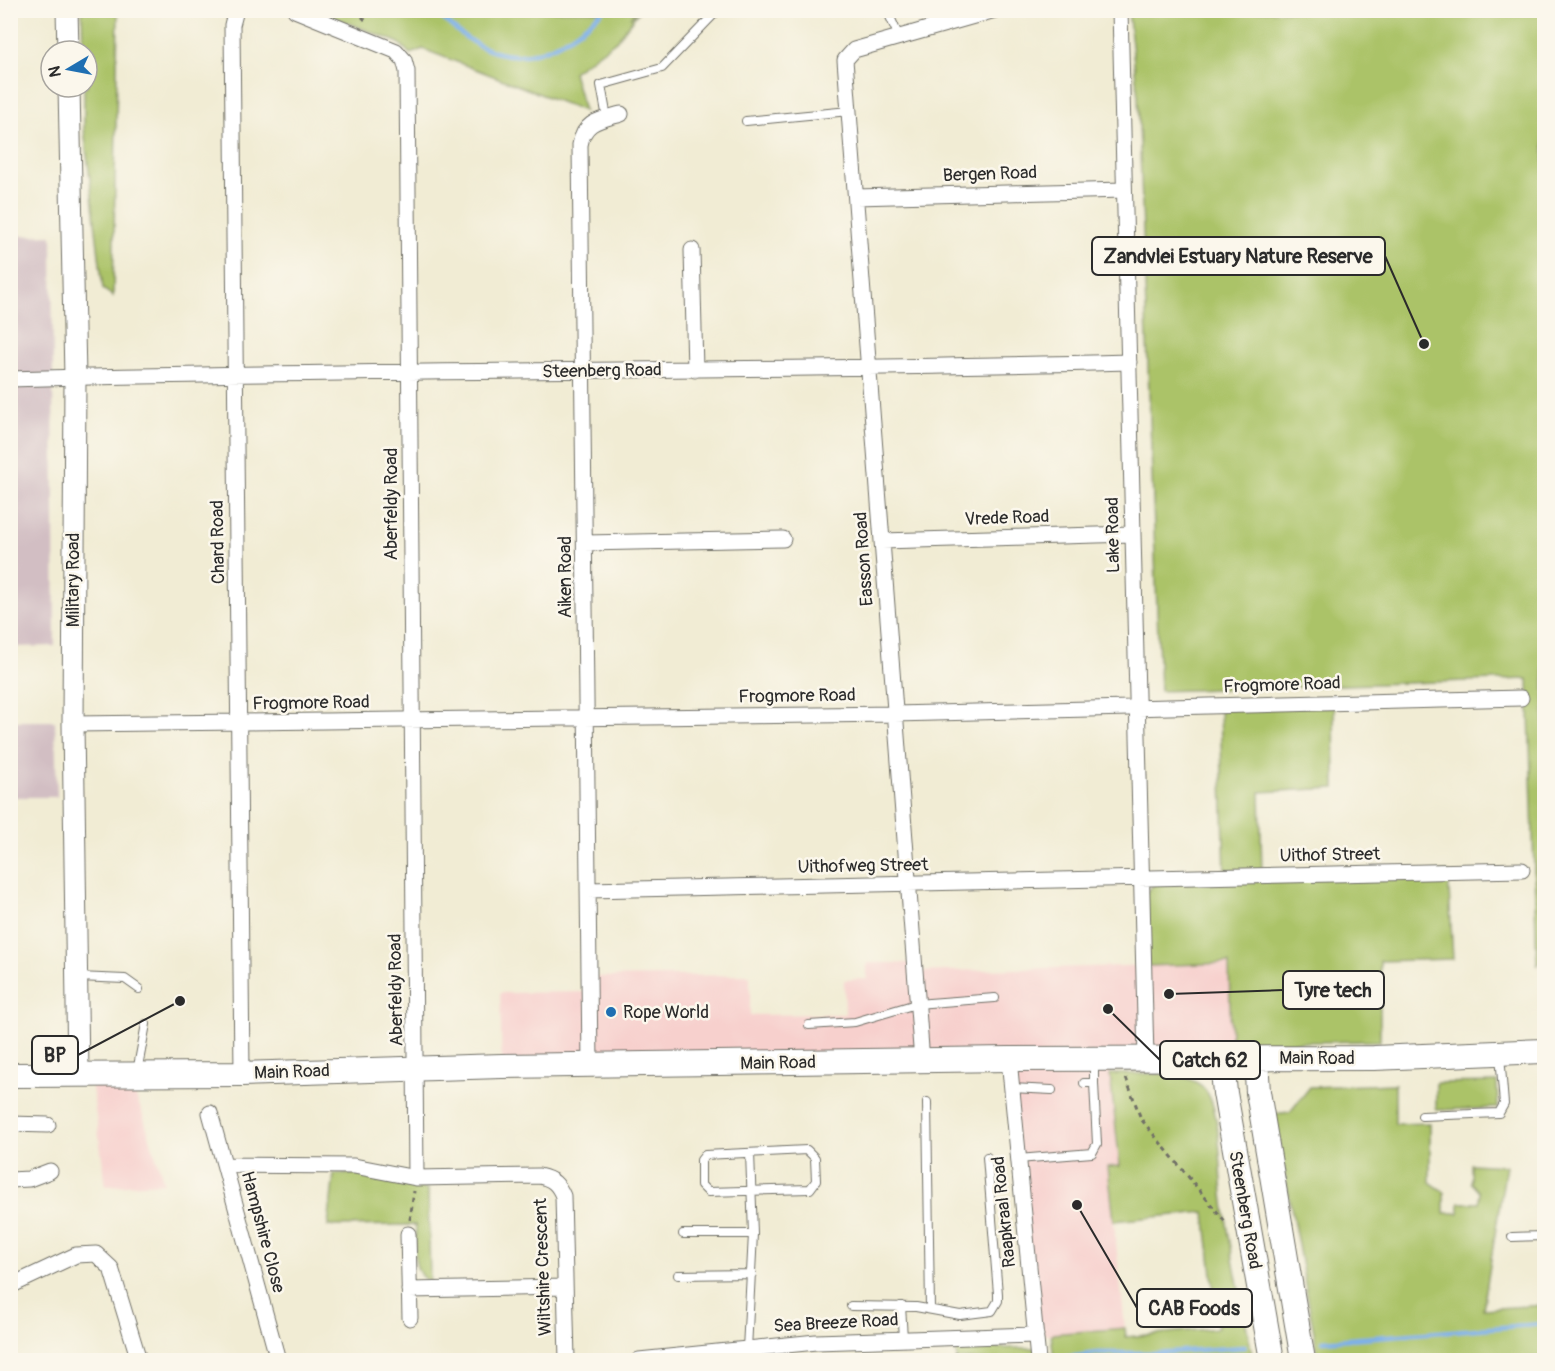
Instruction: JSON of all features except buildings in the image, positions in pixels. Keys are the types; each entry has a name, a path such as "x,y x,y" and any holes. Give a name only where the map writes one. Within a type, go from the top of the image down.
{"main road":[{"path":"67,10 68,39"},
{"name":"Military Road","path":"69,99 75,377 73,724 78,1074"},
{"name":"Main Road","path":"10,1075 242,1074 1009,1059 1256,1059 1545,1051"},
{"name":"Steenberg Road","path":"1222,1059 1225,1093 1272,1360"},
{"name":"Steenberg Road","path":"1256,1059 1258,1092 1303,1360"}],"street":[{"name":"Chard Road","path":"236,10 232,25 242,1074"},
{"name":"Aberfeldy Road","path":"295,10 391,49 404,60 407,71 416,1178"},
{"name":"Lake Road","path":"1120,10 1146,1059"},
{"path":"899,37 986,12"},
{"name":"Easson Road","path":"899,37 848,54 845,60 906,885 922,1061"},
{"name":"Aiken Road","path":"590,1066 580,145 586,127 592,122 614,116"},
{"name":"Bergen Road","path":"856,197 1124,190"},
{"path":"692,250 695,370"},
{"name":"Steenberg Road","path":"10,379 409,372 869,369 1129,362"},
{"name":"Vrede Road","path":"882,541 1132,534"},
{"path":"585,543 783,539"},
{"name":"Frogmore Road","path":"73,724 894,714 1521,698"},
{"name":"Uithof Street","path":"1140,879 1522,870"},
{"name":"Uithofweg Street","path":"588,890 1140,879"},
{"name":"Raapkraal Road","path":"1009,1059 1037,1348"},
{"name":"Hampshire Close","path":"210,1113 278,1360"},
{"path":"10,1124 48,1125"},
{"name":"Wiltshire Crescent","path":"225,1165 354,1166 416,1178 539,1176 555,1182 563,1196 563,1287 567,1360"},
{"path":"10,1180 29,1179 50,1172"},
{"path":"408,1234 410,1318"},
{"path":"10,1286 76,1255 96,1254 111,1268 139,1360"},
{"path":"409,1290 563,1287"},
{"name":"Sea Breeze Road","path":"639,1360 727,1356 747,1349 903,1338 1037,1348"}],"lane":[{"path":"614,116 600,95 601,85 662,68 718,10"},
{"path":"887,10 899,37"},
{"path":"746,121 849,111"},
{"path":"77,977 125,979 139,989"},
{"path":"808,1025 855,1022 916,1004 995,998"},
{"path":"137,1074 146,1024"},
{"path":"1422,1116 1499,1113 1504,1104 1500,1053"},
{"path":"1018,1159 1092,1154 1097,1144 1094,1059"},
{"path":"1084,1083 1094,1083"},
{"path":"1011,1088 1052,1090"},
{"path":"927,1102 930,1309"},
{"path":"807,1150 815,1158 816,1181 813,1187 806,1190 708,1192 701,1185 701,1160 705,1155 750,1153 807,1150"},
{"path":"747,1349 753,1234 750,1153"},
{"path":"851,1306 901,1306 930,1309 947,1314 986,1314 996,1307 998,1294 987,1157"},
{"path":"683,1234 753,1234"},
{"path":"1512,1237 1545,1236"},
{"path":"678,1275 752,1274"},
{"path":"901,1306 903,1338"}],"path":[{"path":"1124,1072 1141,1119 1233,1229"},
{"path":"408,1234 416,1178"}],"shaded area":[{"path":"52,235 55,646 11,647 10,236"},
{"path":"11,721 55,721 57,797 11,797"},
{"path":"867,963 913,963 914,972 1229,963 1231,1059 1109,1059 1120,1166 1108,1167 1125,1328 1036,1335 1009,1059 502,1066 500,993 588,992 588,977 750,975 750,1015 845,1014 844,980 867,979"},
{"path":"90,1074 126,1074 141,1109 164,1183 106,1186"}],"green space":[{"path":"82,11 118,11 113,296 103,289 84,129 84,99 99,99 99,39 83,39"},
{"path":"318,11 635,11 630,18 639,11 616,41 573,72 584,111 423,49 410,54 399,43"},
{"path":"1128,11 1544,11 1544,958 1537,965 1528,679 1160,691 1138,96"},
{"path":"1334,703 1335,788 1260,792 1262,876 1448,872 1453,959 1380,961 1380,1041 1231,1043 1229,963 1148,966 1145,894 1154,884 1225,877 1220,707"},
{"path":"1147,1073 1188,1079 1199,1084 1211,1100 1219,1141 1229,1236 1253,1360 1054,1360 1051,1334 1125,1328 1126,1337 1218,1328 1205,1212 1114,1221 1108,1167 1120,1166 1110,1074"},
{"path":"1497,1082 1498,1108 1436,1110 1436,1083"},
{"path":"1395,1084 1395,1124 1430,1123 1430,1182 1444,1192 1444,1213 1459,1213 1459,1203 1479,1203 1479,1192 1471,1183 1471,1164 1506,1166 1483,1309 1544,1305 1544,1357 1506,1360 1319,1360 1274,1114 1290,1112 1310,1087"},
{"path":"334,1174 361,1174 428,1189 430,1282 423,1278 416,1265 416,1225 328,1226"},
{"path":"956,1348 1037,1348 1038,1360 957,1360"}],"waterway":[{"path":"434,10 457,31 478,45 499,53 519,55 539,52 560,43 604,10"},
{"path":"1323,1341 1544,1324"},
{"path":"1049,1360 1098,1353 1155,1353 1245,1347"}],"place":[{"name":"Zandvlei Estuary Nature Reserve","path":"1424,344"},
{"name":"Tyre tech","path":"1169,994"},
{"name":"BP","path":"180,1001"},
{"name":"Catch 62","path":"1108,1009"},
{"name":"Rope World","path":"611,1012"},
{"name":"CAB Foods","path":"1077,1205"}]}
